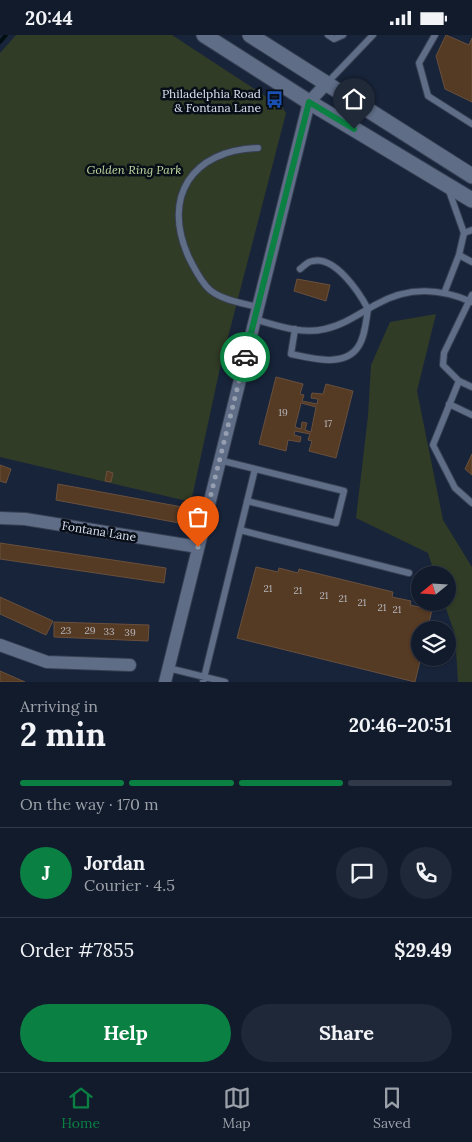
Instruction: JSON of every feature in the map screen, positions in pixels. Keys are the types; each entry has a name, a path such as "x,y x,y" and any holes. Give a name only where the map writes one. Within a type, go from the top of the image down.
{"main road":[{"path":"204,35 309,102 472,200"},
{"path":"250,35 472,176"}],"street":[{"path":"165,682 255,313 309,102 326,84"},
{"name":"Fontana Lane","path":"0,518 25,519 198,547"},
{"path":"0,645 47,662 130,665"}],"lane":[{"path":"328,35 334,39 343,35"},
{"path":"326,84 372,35"},
{"path":"435,35 419,63 428,96 472,124"},
{"path":"258,148 223,153 202,166 186,187 178,212 181,240 202,281 219,295 255,313 295,329 315,331 326,329 379,303 405,294 428,290 445,291 471,299 444,353 444,365 459,381 472,387"},
{"path":"445,291 459,255 464,233 447,185"},
{"path":"464,233 472,230"},
{"path":"459,255 472,262"},
{"path":"295,329 291,354 324,362 353,352 358,347 368,309 360,294 336,267 319,260 311,261 300,269"},
{"path":"459,381 434,445 455,488 472,503"},
{"path":"449,404 472,415"},
{"path":"219,460 344,491 336,523 247,501"},
{"path":"204,679 255,469"},
{"path":"240,530 409,573"},
{"path":"168,668 204,679 225,682"}],"green space":[{"name":"Golden Ring Park","path":"16,35 172,35 282,107 286,113 220,368 191,502 0,457 0,53"},
{"path":"436,314 417,391 443,520 472,567 472,682 458,682 456,621 450,621 447,611 456,611 456,566 432,566 428,553 356,518 368,416 371,365 390,322"}],"building":[{"path":"446,35 469,45 472,38 472,102 445,89 436,56"},
{"path":"297,279 330,285 326,301 294,291"},
{"path":"276,377 303,384 300,394 304,395 302,401 317,404 318,399 311,398 312,393 323,394 326,384 353,391 336,458 309,451 312,441 308,440 310,434 295,431 294,435 301,437 300,442 288,440 286,451 259,444","holes":["301,403 316,407 311,432 305,430 307,423 302,422 301,429 295,427"]},
{"path":"472,454 472,475 465,469"},
{"path":"0,465 11,469 6,483 0,481"},
{"path":"107,471 113,473 111,482 105,481"},
{"path":"58,484 182,507 179,523 56,500"},
{"path":"0,543 166,568 164,583 0,559"},
{"path":"256,567 278,572 279,568 298,573 299,569 393,592 392,597 411,601 411,611 432,611 429,621 411,621 411,666 419,666 415,682 237,638"},
{"path":"0,597 53,621 46,635 0,614"},
{"path":"54,622 149,625 148,641 54,637"},
{"path":"0,671 25,682 0,682"}],"waterway":[{"path":"0,42 6,35"}],"way so far":[{"path":"198,547 245,357"}],"place":[{"name":"Philadelphia Road & Fontana Lane","path":"275,100"}],"route":[{"path":"245,357 309,102 354,129"}]}
